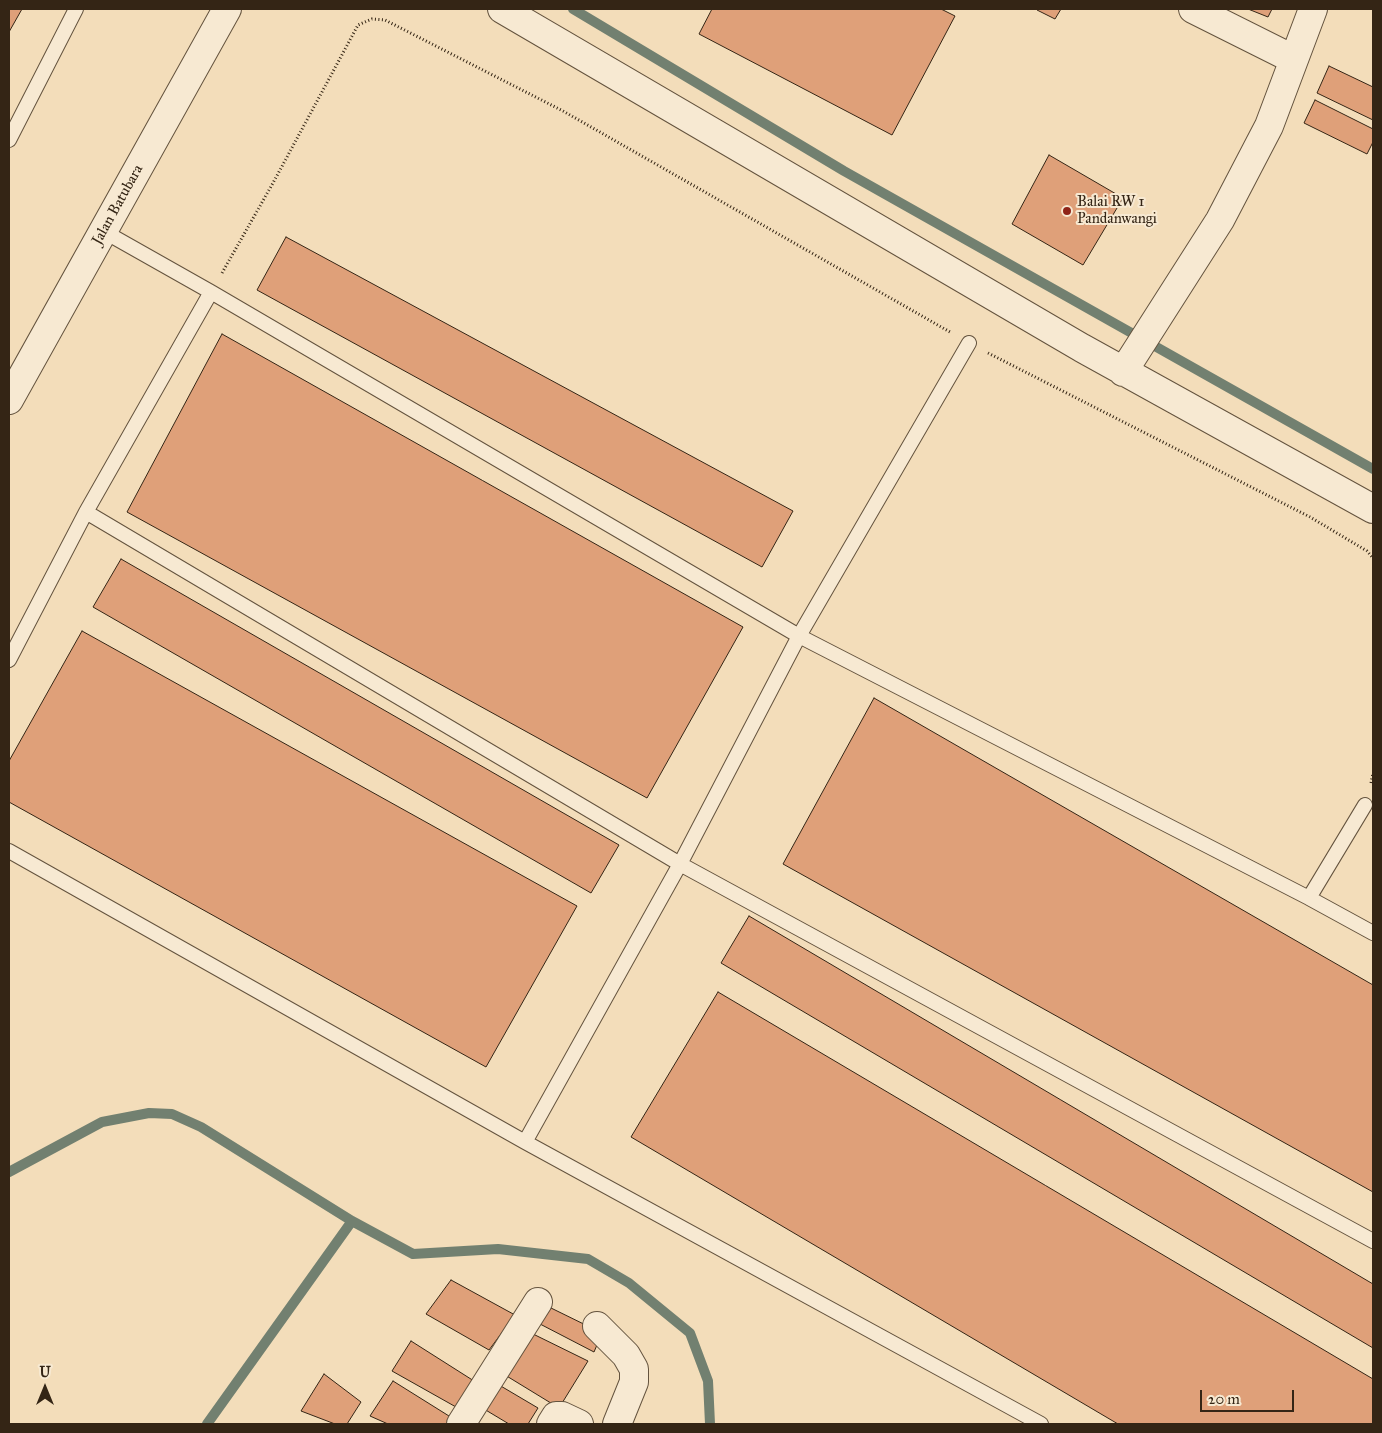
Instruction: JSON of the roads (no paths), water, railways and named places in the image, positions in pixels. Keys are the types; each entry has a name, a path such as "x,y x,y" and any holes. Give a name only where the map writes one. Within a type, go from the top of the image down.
{"street":[{"name":"Jalan Batubara","path":"9,400 227,9"},
{"path":"502,9 1123,372 1373,509"},
{"path":"1193,9 1293,59"},
{"path":"1123,372 1220,220 1270,126 1293,59 1313,9"},
{"path":"461,1424 538,1302"},
{"path":"597,1326 626,1355 634,1369 634,1382 617,1424"},
{"path":"551,1424 556,1416 562,1416 579,1424"}],"lane":[{"path":"9,140 76,9"},
{"path":"103,232 211,292 799,636 1309,898 1373,933"},
{"path":"9,660 86,512 211,292"},
{"path":"525,1142 680,864 799,636 969,343"},
{"path":"86,512 680,864 1373,1241"},
{"path":"1309,898 1365,805"},
{"path":"9,851 525,1142 1041,1424"}],"waterway":[{"path":"573,9 844,171 1373,469"},
{"path":"9,1172 102,1122 149,1113 172,1114 201,1127 352,1221 413,1254 498,1249 588,1259 629,1283 690,1333 708,1381 710,1424"},
{"path":"207,1424 352,1221"}],"place":[{"name":"Balai RW 1 Pandanwangi","path":"1067,211"}]}
